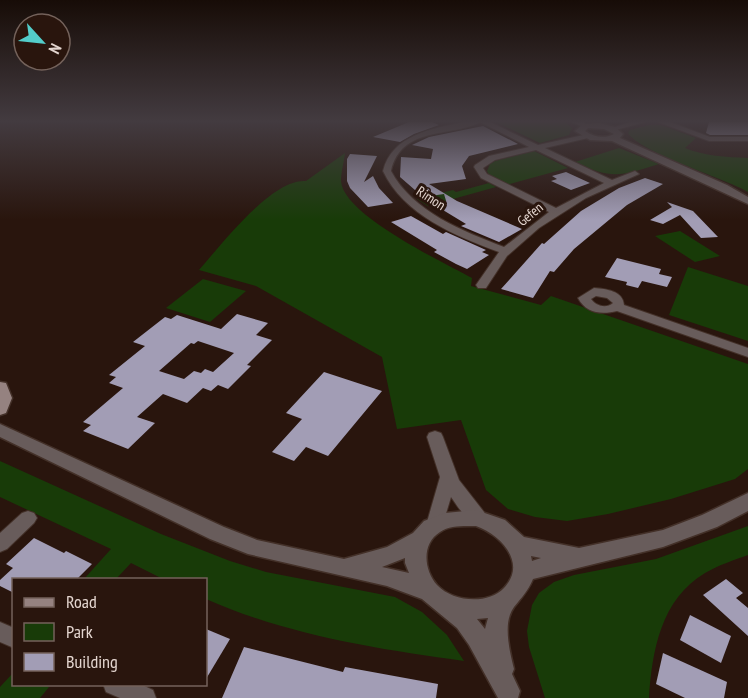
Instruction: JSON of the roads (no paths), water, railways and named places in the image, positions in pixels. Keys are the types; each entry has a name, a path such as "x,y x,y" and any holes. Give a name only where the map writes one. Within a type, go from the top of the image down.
{"main road":[{"path":"0,387 4,394 0,409"}],"street":[{"name":"Rimon","path":"392,155 387,171 398,190 421,208 455,228 506,251"},
{"path":"507,155 480,164 478,170 507,189 555,211"},
{"path":"551,155 611,183"},
{"path":"657,155 748,201"},
{"name":"Gefen","path":"482,285 506,251 555,211 611,183 635,174"},
{"path":"617,307 748,353"},
{"path":"0,430 217,533 255,548 410,583 436,596 472,609 492,607 503,603 513,595 522,582 524,573 523,557 518,545 507,532 497,525 478,518 463,516 436,522 404,550 340,567"},
{"path":"435,437 448,478 460,500 478,518"},
{"path":"436,522 448,478"},
{"path":"524,573 538,567 582,556 638,546 657,540 686,530 748,501"},
{"path":"0,544 27,518"},
{"path":"418,540 414,565 418,577 465,621 477,637 510,694"},
{"path":"518,545 582,556"},
{"path":"503,603 495,636 510,694"},
{"path":"118,686 145,698"}]}
